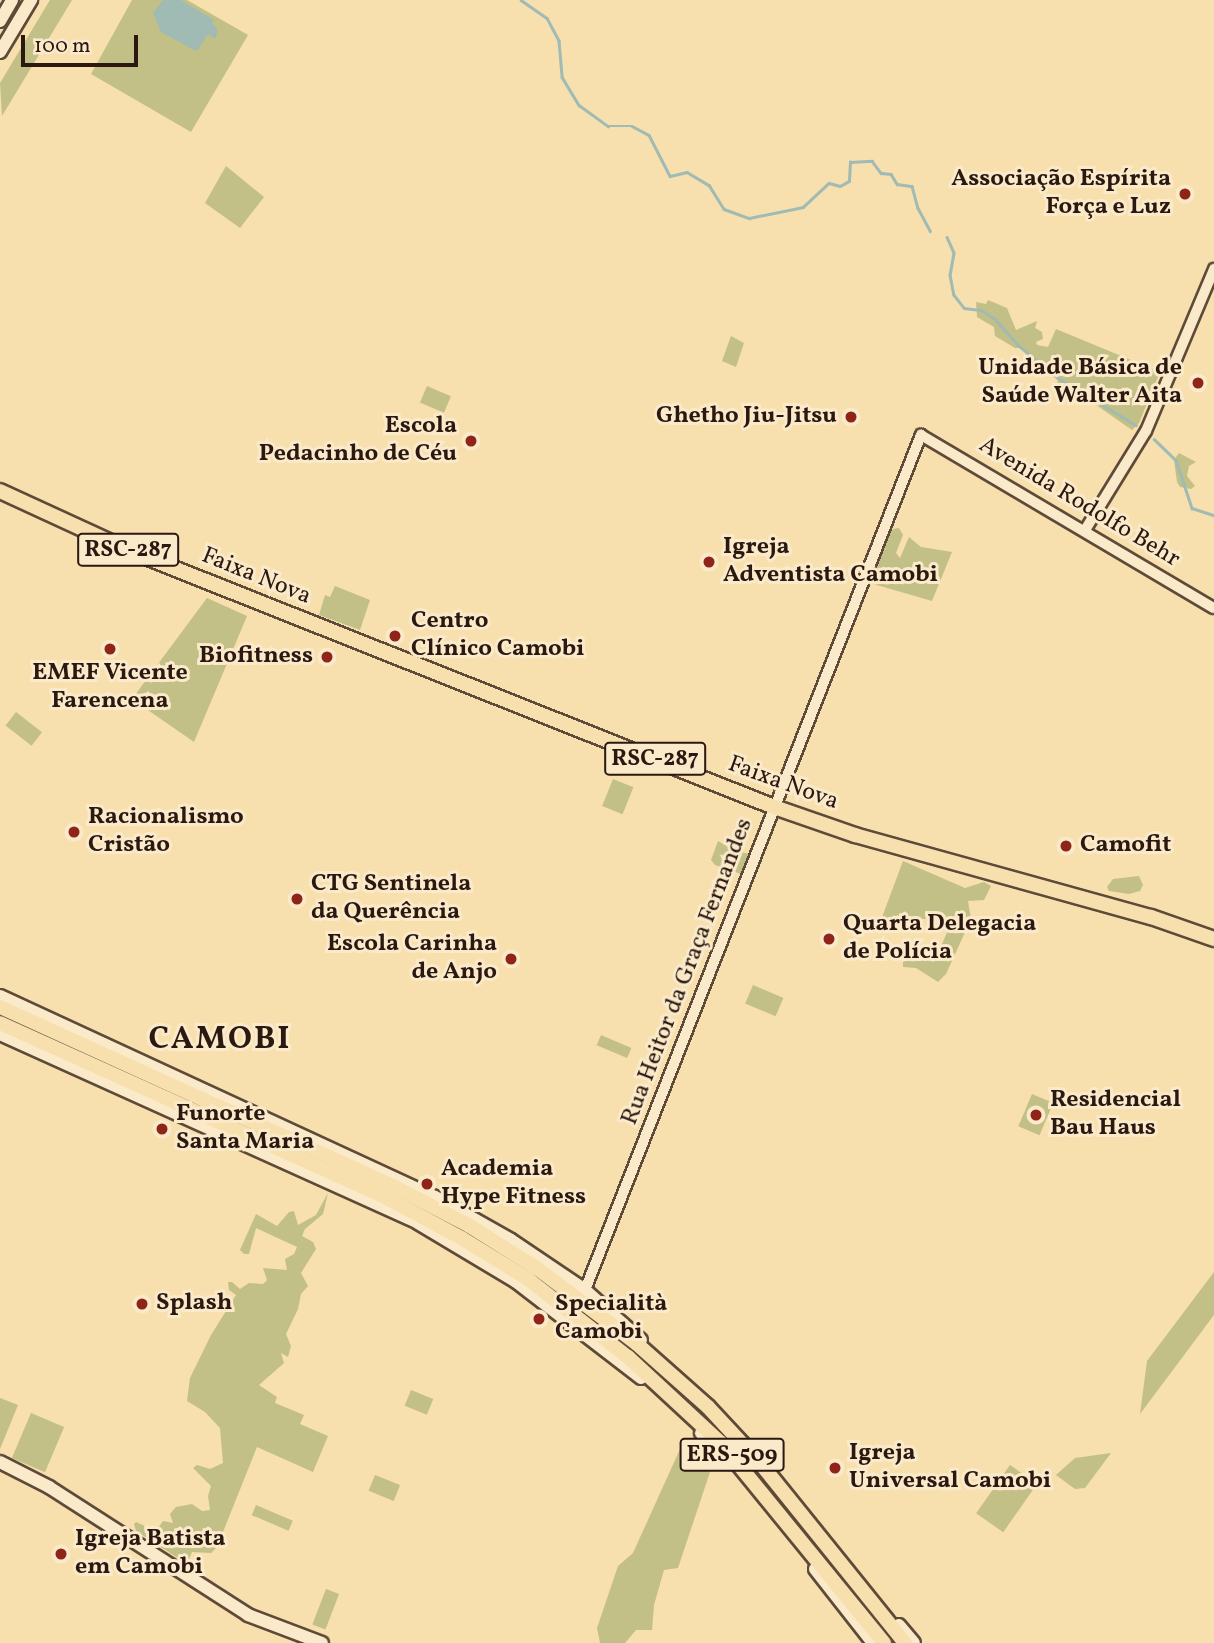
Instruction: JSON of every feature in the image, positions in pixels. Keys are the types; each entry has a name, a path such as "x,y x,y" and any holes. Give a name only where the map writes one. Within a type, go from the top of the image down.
{"highway":[{"name":"Faixa Nova","path":"0,491 128,550 774,807 855,835 1151,917 1214,939"},
{"name":"ERS-509","path":"0,1007 393,1185 468,1225 579,1292 676,1378"},
{"name":"ERS-509","path":"3,1028 33,1050 64,1053"},
{"name":"ERS-509","path":"3,1028 64,1053 97,1072 235,1130 423,1216 498,1259 551,1296 655,1381 732,1460 884,1643"},
{"name":"ERS-509","path":"97,1072 128,1065 155,1068 167,1083"},
{"name":"ERS-509","path":"235,1130 269,1157 310,1164"},
{"name":"ERS-509","path":"423,1216 457,1247 498,1259"},
{"name":"ERS-509","path":"468,1225 511,1240"},
{"path":"551,1296 579,1292"},
{"name":"ERS-509","path":"641,1339 761,1464 905,1643"},
{"name":"ERS-509","path":"732,1460 745,1458 761,1464"},
{"name":"ERS-509","path":"842,1564 881,1602"}],"main road":[{"path":"0,21 12,0"},
{"path":"0,52 31,0"},
{"name":"ERS-509","path":"0,996 396,1177 511,1240 641,1339 712,1403 776,1471 914,1643"},
{"name":"ERS-509","path":"33,1050 97,1072 269,1157 384,1206 515,1281 624,1363 732,1460 873,1643"},
{"path":"0,1462 49,1487 248,1615 322,1643"}],"street":[{"path":"1085,530 1146,431 1214,269"},
{"name":"Avenida Rodolfo Behr","path":"922,435 1214,608"},
{"name":"Rua Heitor da Graça Fernandes","path":"579,1292 922,435"}],"shaded area":[{"path":"50,0 72,0 2,116 0,83"},
{"path":"132,0 187,0 248,35 191,132 91,74"},
{"path":"226,166 264,197 240,228 205,203"},
{"path":"988,300 1007,308 1016,330 1037,321 1035,328 1042,332 1043,339 1036,342 1037,345 1048,347 1056,329 1160,372 1139,423 1132,430 1089,400 1087,394 1078,389 1063,394 1064,385 1057,385 1059,373 1052,375 1040,368 1034,374 1023,369 1028,354 1023,348 1015,348 995,336 994,327 977,317 976,302 986,304"},
{"path":"731,336 744,343 736,367 722,361"},
{"path":"427,386 451,396 444,413 420,403"},
{"path":"1179,453 1196,462 1189,466 1187,476 1195,486 1191,489 1180,487 1177,482 1174,460"},
{"path":"899,528 903,535 896,553 900,558 909,537 921,547 952,552 932,601 870,583 886,538 893,529"},
{"path":"335,586 370,600 360,630 319,615 325,595 330,597"},
{"path":"207,598 247,616 194,742 132,699"},
{"path":"16,712 42,732 32,746 6,725"},
{"path":"613,779 633,787 623,814 602,806"},
{"path":"718,841 735,851 750,854 741,874 715,865 711,860"},
{"path":"903,861 965,888 984,882 991,886 984,900 968,901 971,919 946,974 938,982 916,968 903,967 903,962 916,957 934,962 949,928 948,923 939,917 899,922 881,920"},
{"path":"1139,876 1143,885 1140,891 1129,894 1109,891 1107,887 1113,879"},
{"path":"753,985 783,998 776,1016 745,1003"},
{"path":"601,1035 631,1048 627,1058 597,1045"},
{"name":"Residencial Bau Haus","path":"1032,1094 1053,1103 1039,1135 1018,1126"},
{"path":"328,1193 323,1214 305,1229 302,1236 313,1242 316,1249 301,1273 308,1286 301,1294 298,1309 286,1334 291,1346 288,1357 281,1353 284,1363 259,1385 277,1397 275,1403 304,1415 300,1424 328,1436 313,1472 257,1447 217,1547 211,1553 192,1552 187,1564 136,1531 134,1524 136,1522 156,1531 163,1521 173,1523 170,1514 176,1507 192,1504 202,1511 210,1510 208,1496 211,1486 193,1468 197,1465 210,1469 223,1463 220,1428 205,1412 187,1401 190,1378 211,1335 236,1295 229,1290 228,1282 240,1289 249,1283 263,1284 267,1280 263,1268 287,1270 285,1259 294,1254 297,1247 256,1228 249,1254 244,1254 240,1250 256,1214 277,1226 289,1212 294,1211 298,1225 316,1215"},
{"path":"1214,1272 1214,1315 1140,1414 1147,1361"},
{"path":"411,1390 433,1399 427,1415 405,1406"},
{"path":"0,1398 18,1405 0,1449"},
{"path":"31,1413 64,1427 45,1472 12,1458"},
{"path":"685,1438 711,1469 678,1568 664,1570 654,1605 652,1630 636,1630 625,1643 600,1643 597,1628 618,1566 633,1553"},
{"path":"1111,1453 1085,1488 1075,1489 1056,1475 1075,1458"},
{"path":"1010,1465 1037,1484 1003,1532 976,1513"},
{"path":"375,1475 400,1485 394,1501 369,1491"},
{"path":"256,1505 293,1521 289,1531 252,1515"},
{"path":"786,1513 802,1526 895,1643 889,1643"},
{"path":"326,1589 339,1594 325,1629 312,1624"}],"water":[{"path":"163,0 181,0 214,20 212,24 217,28 215,39 208,34 198,50 194,50 161,32 153,13"}],"waterway":[{"path":"521,0 547,18 559,41 562,77 579,105 608,126 632,126 649,135 670,176 687,172 709,185 724,209 749,218 803,207 829,183 840,186 849,181 850,162 872,161 881,173 891,174 897,184 912,186 918,208 930,231"},
{"path":"947,237 954,253 950,275 954,295 964,308 981,310 994,318 1018,345 1058,378 1136,425"},
{"path":"1154,439 1176,460 1192,508 1214,515"}],"place":[{"name":"Associação Espírita Força e Luz","path":"1185,194"},
{"name":"Unidade Básica de Saúde Walter Aita","path":"1198,383"},
{"name":"Ghetho Jiu-Jitsu","path":"851,417"},
{"name":"Escola Pedacinho de Céu","path":"471,441"},
{"name":"Igreja Adventista Camobi","path":"709,562"},
{"name":"Centro Clínico Camobi","path":"395,636"},
{"name":"EMEF Vicente Farencena","path":"110,649"},
{"name":"Biofitness","path":"327,657"},
{"name":"Racionalismo Cristão","path":"74,832"},
{"name":"Camofit","path":"1066,846"},
{"name":"CTG Sentinela da Querência","path":"297,899"},
{"name":"Quarta Delegacia de Polícia","path":"829,939"},
{"name":"Escola Carinha de Anjo","path":"511,959"},
{"name":"Residencial Bau Haus","path":"1036,1115"},
{"name":"Funorte Santa Maria","path":"162,1129"},
{"name":"Academia Hype Fitness","path":"427,1184"},
{"name":"Splash","path":"142,1304"},
{"name":"Specialità Camobi","path":"539,1319"},
{"name":"Igreja Universal Camobi","path":"835,1468"},
{"name":"Igreja Batista em Camobi","path":"61,1554"}],"district":[{"name":"CAMOBI","path":"220,1040"}]}
